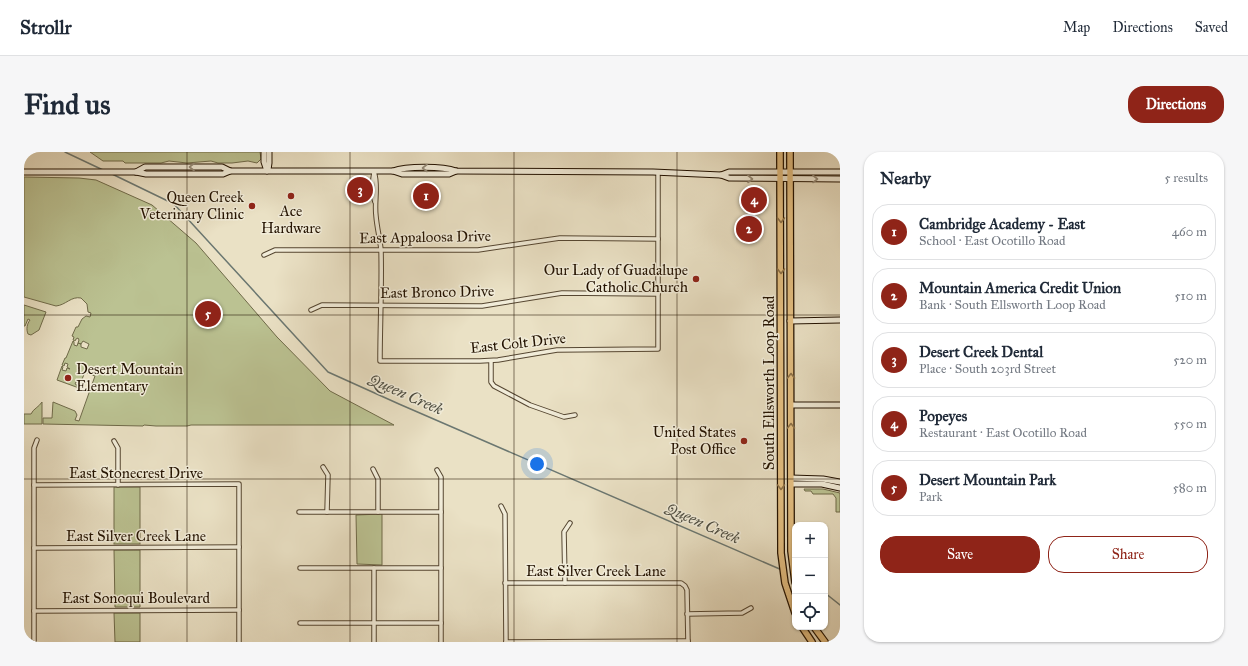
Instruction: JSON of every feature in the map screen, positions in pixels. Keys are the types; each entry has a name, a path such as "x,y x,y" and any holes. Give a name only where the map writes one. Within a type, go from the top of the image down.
{"main road":[{"path":"264,152 264,162 267,171"},
{"path":"267,171 269,152"},
{"name":"South Ellsworth Loop Road","path":"780,152 781,546 783,571 792,604"},
{"name":"South Ellsworth Loop Road","path":"790,152 790,551 792,563"},
{"path":"24,172 136,172 146,174 224,174 230,171 393,171 402,174 449,174 456,171 658,172 721,175 729,178 840,179"},
{"path":"721,175 729,172 840,172"},
{"path":"781,321 840,320"},
{"path":"781,406 840,405"},
{"path":"791,478 823,479 840,482"},
{"path":"790,484 822,484 840,488"},
{"path":"804,630 812,642"},
{"path":"816,630 825,642"}],"street":[{"path":"374,171 377,181 377,195 375,202 376,218 381,250 380,306"},
{"path":"658,172 658,294"},
{"name":"East Appaloosa Drive","path":"264,255 275,250 478,250 560,238 658,239"},
{"name":"East Bronco Drive","path":"311,310 322,305 482,306 562,293 658,294"},
{"name":"East Colt Drive","path":"380,306 380,361 491,361 557,350 658,349 658,294"},
{"path":"491,361 491,382 494,386 530,405 564,417 575,415"},
{"path":"34,642 34,448 37,440"},
{"path":"114,441 118,448 118,485"},
{"path":"323,467 328,475 327,512"},
{"path":"373,469 378,479 378,512"},
{"path":"436,470 441,477 441,642"},
{"name":"East Stonecrest Drive","path":"34,485 239,484 239,547"},
{"path":"501,506 505,514 506,642 688,642 687,614 742,613 751,608"},
{"path":"299,512 441,512"},
{"path":"565,583 564,532 570,523"},
{"path":"239,547 239,642"},
{"name":"East Silver Creek Lane","path":"34,548 239,547"},
{"path":"300,568 441,568"},
{"path":"374,568 374,642"},
{"name":"East Silver Creek Lane","path":"505,583 681,583 687,590 687,614"},
{"name":"East Sonoqui Boulevard","path":"34,611 239,610"},
{"path":"300,623 441,623"}],"green space":[{"path":"90,152 260,152 261,159 257,163 248,161 232,163 218,163 211,161 187,163 169,161 161,163 125,163 123,161 103,161"},
{"path":"24,177 79,178 96,180 152,205 196,243 277,337 330,391 394,425 143,426 43,424 43,418 52,418 53,402 75,411 77,415 75,420 79,421 95,376 85,372 80,384 78,381 75,383 76,385 80,385 79,388 57,380 62,366 62,370 66,371 67,368 70,369 67,367 68,364 65,363 64,366 62,365 73,341 74,345 77,346 79,340 78,338 75,341 73,340 74,337 72,336 76,327 78,327 82,319 86,316 90,317 91,313 88,312 87,304 81,298 74,298 56,306 24,297","holes":["83,341 89,344 87,349 81,347"]},
{"path":"24,305 46,312 39,330 31,335 28,334 27,330 30,320 28,319 24,326"},
{"path":"42,402 42,424 24,424 24,414 31,414"},
{"path":"114,487 140,487 140,544 114,544"},
{"path":"804,489 823,489 840,493 840,512 836,512 836,498 833,494 813,494 811,491 805,491"},
{"path":"382,514 382,565 357,564 356,515"},
{"path":"114,550 140,550 140,607 115,607"},
{"path":"114,613 140,613 140,642 115,642"}],"waterway":[{"name":"Queen Creek","path":"65,152 103,170"},
{"name":"Queen Creek","path":"112,174 174,204 328,372 782,570"},
{"name":"Queen Creek","path":"826,594 840,605"}],"place":[{"name":"Desert Creek Dental","path":"360,190"},
{"name":"Ace Hardware","path":"291,196"},
{"name":"Cambridge Academy - East","path":"426,196"},
{"name":"Popeyes","path":"754,200"},
{"name":"Queen Creek Veterinary Clinic","path":"252,206"},
{"name":"Mountain America Credit Union","path":"749,229"},
{"name":"Our Lady of Guadalupe Catholic Church","path":"696,279"},
{"name":"Desert Mountain Park","path":"208,314"},
{"name":"Desert Mountain Elementary","path":"68,378"},
{"name":"United States Post Office","path":"744,441"}]}
